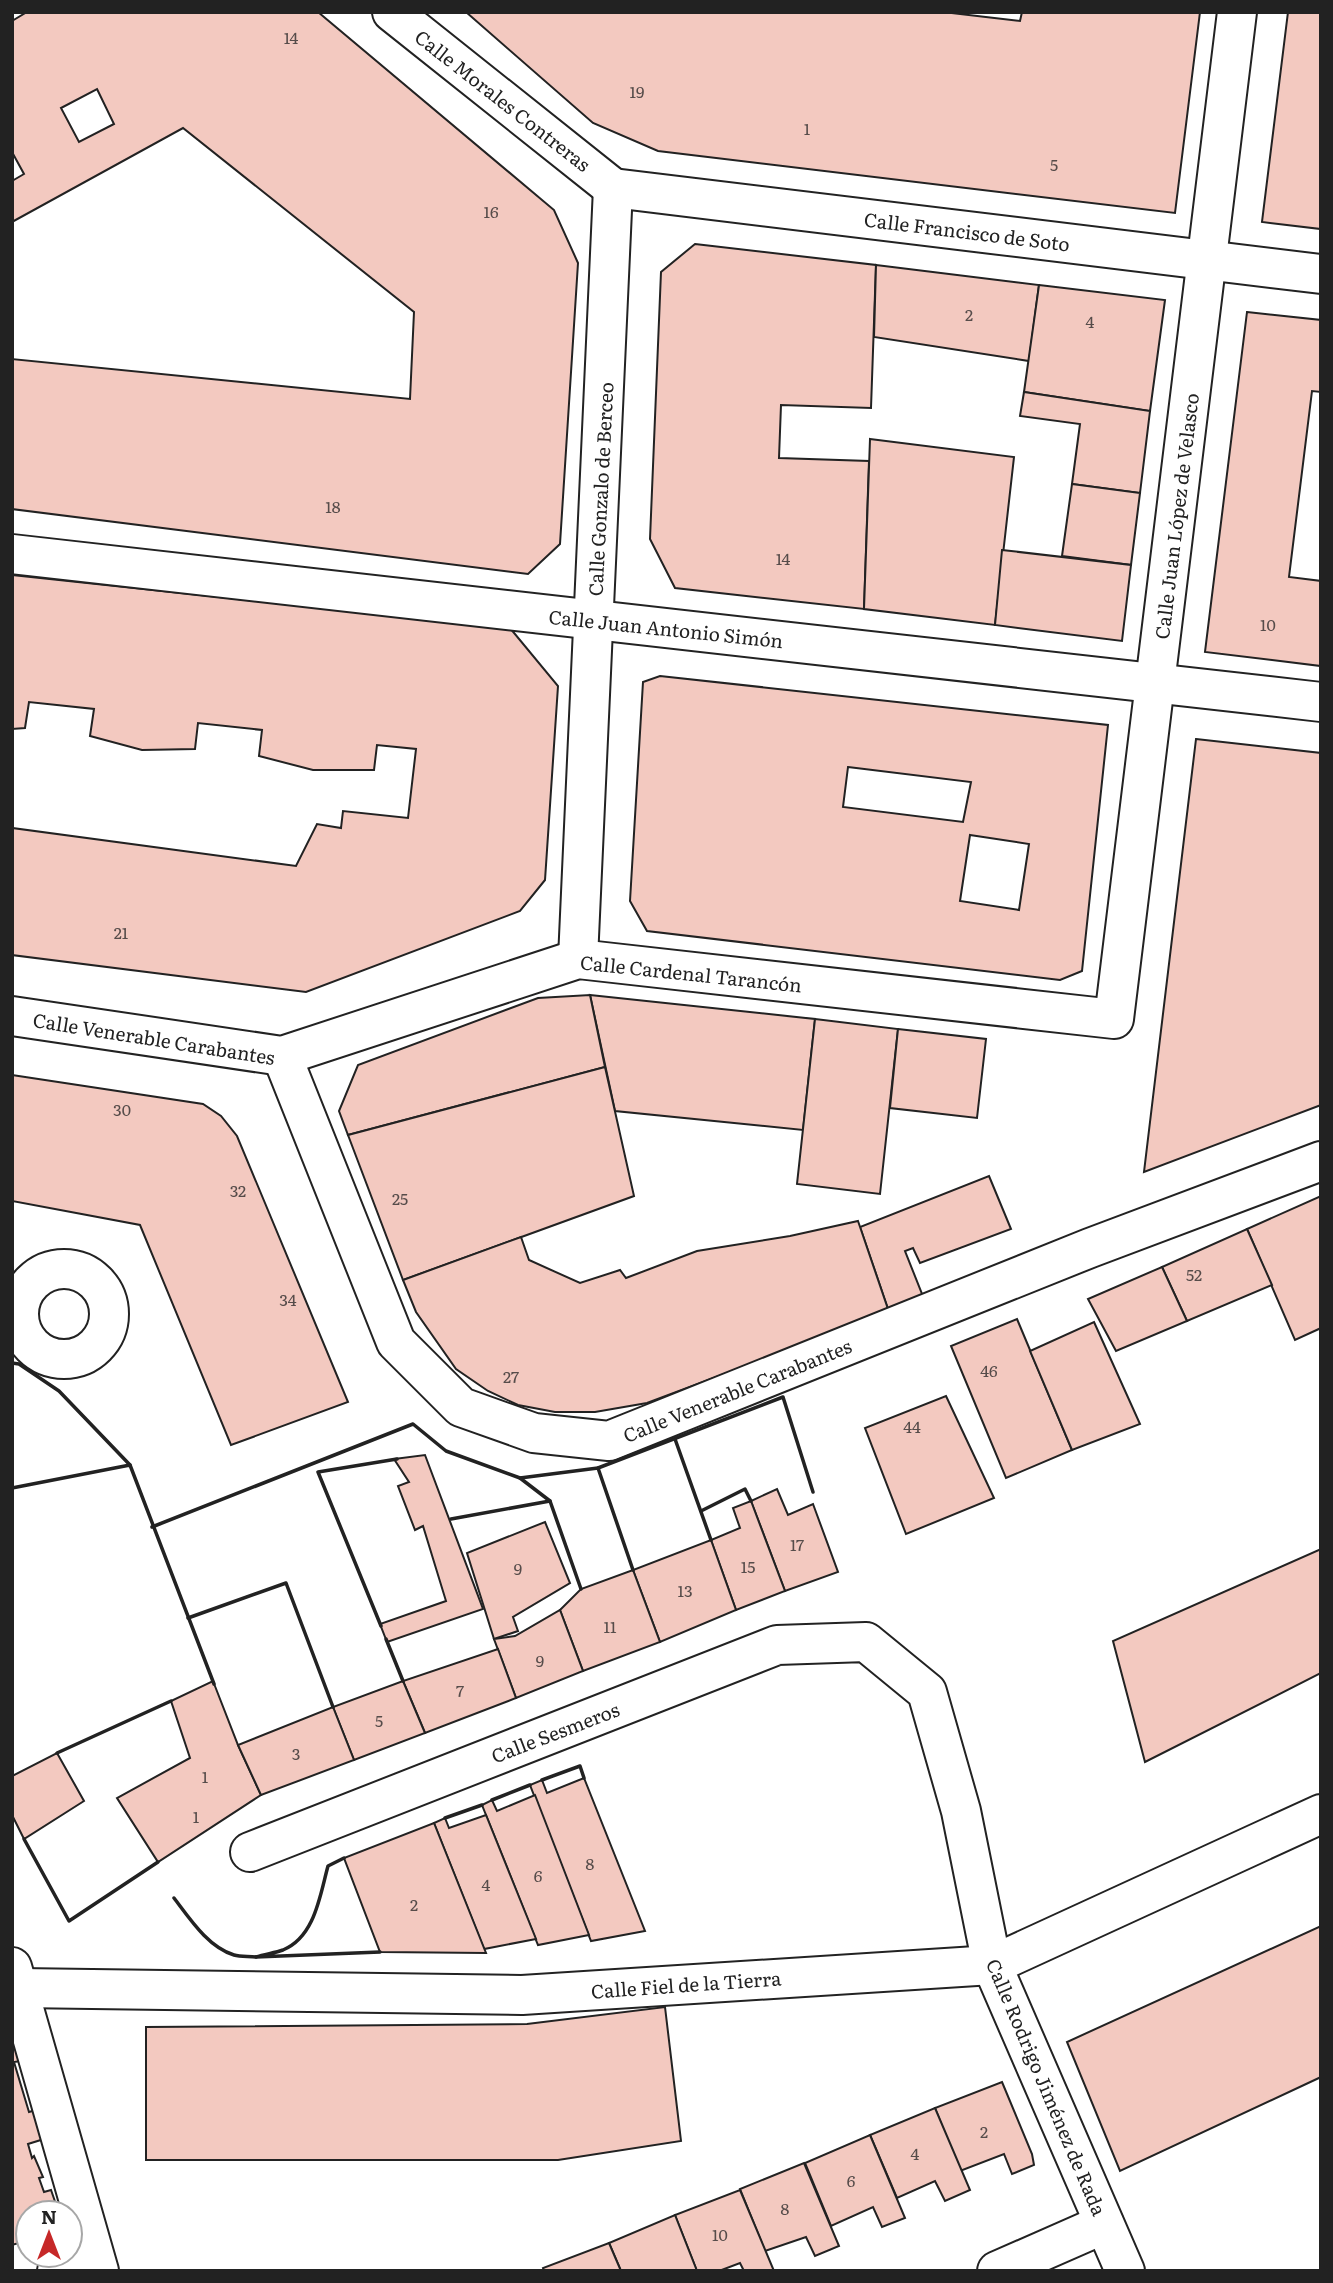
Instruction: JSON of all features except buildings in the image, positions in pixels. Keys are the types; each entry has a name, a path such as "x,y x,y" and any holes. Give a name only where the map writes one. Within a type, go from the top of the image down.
{"street":[{"name":"Calle Morales Contreras","path":"392,12 613,188"},
{"name":"Calle Juan López de Velasco","path":"1114,1019 1237,12"},
{"name":"Calle Francisco de Soto","path":"613,188 1321,274"},
{"name":"Calle Gonzalo de Berceo","path":"578,959 613,188"},
{"name":"Calle Juan Antonio Simón","path":"12,554 1321,702"},
{"name":"Calle Cardenal Tarancón","path":"282,1056 578,959 1114,1019"},
{"name":"Calle Venerable Carabantes","path":"12,1016 282,1056 396,1342 461,1407 534,1433 609,1441 1090,1248 1321,1161"},
{"name":"Calle Sesmeros","path":"250,1852 777,1645 866,1642"},
{"name":"Calle Rodrigo Jiménez de Rada","path":"866,1642 927,1692 961,1811 992,1965 1125,2271"},
{"name":"Calle Fiel de la Tierra","path":"15,1977 522,1995 992,1965 1321,1814"},
{"path":"15,1977 97,2265 57,2271"},
{"path":"997,2271 1104,2224"}],"wall":[{"path":"12,1363 19,1364 59,1391 130,1465"},
{"path":"152,1527 413,1424 446,1451 520,1478 598,1468 783,1397 813,1492"},
{"path":"675,1439 711,1540"},
{"path":"381,1626 318,1472 397,1459"},
{"path":"12,1488 130,1465 214,1684"},
{"path":"598,1468 633,1570"},
{"path":"451,1519 550,1501 520,1478"},
{"path":"701,1511 745,1489 751,1501"},
{"path":"550,1501 581,1589"},
{"path":"188,1618 286,1583 333,1707"},
{"path":"386,1639 403,1681"},
{"path":"57,1753 171,1701"},
{"path":"542,1780 580,1766 584,1778"},
{"path":"492,1800 530,1785"},
{"path":"445,1818 482,1805"},
{"path":"24,1839 69,1921 158,1862"},
{"path":"344,1858 328,1866 319,1902 302,1935 294,1944 283,1950 256,1957 380,1952"},
{"path":"174,1898 200,1931 216,1946 234,1955 256,1957"}]}
